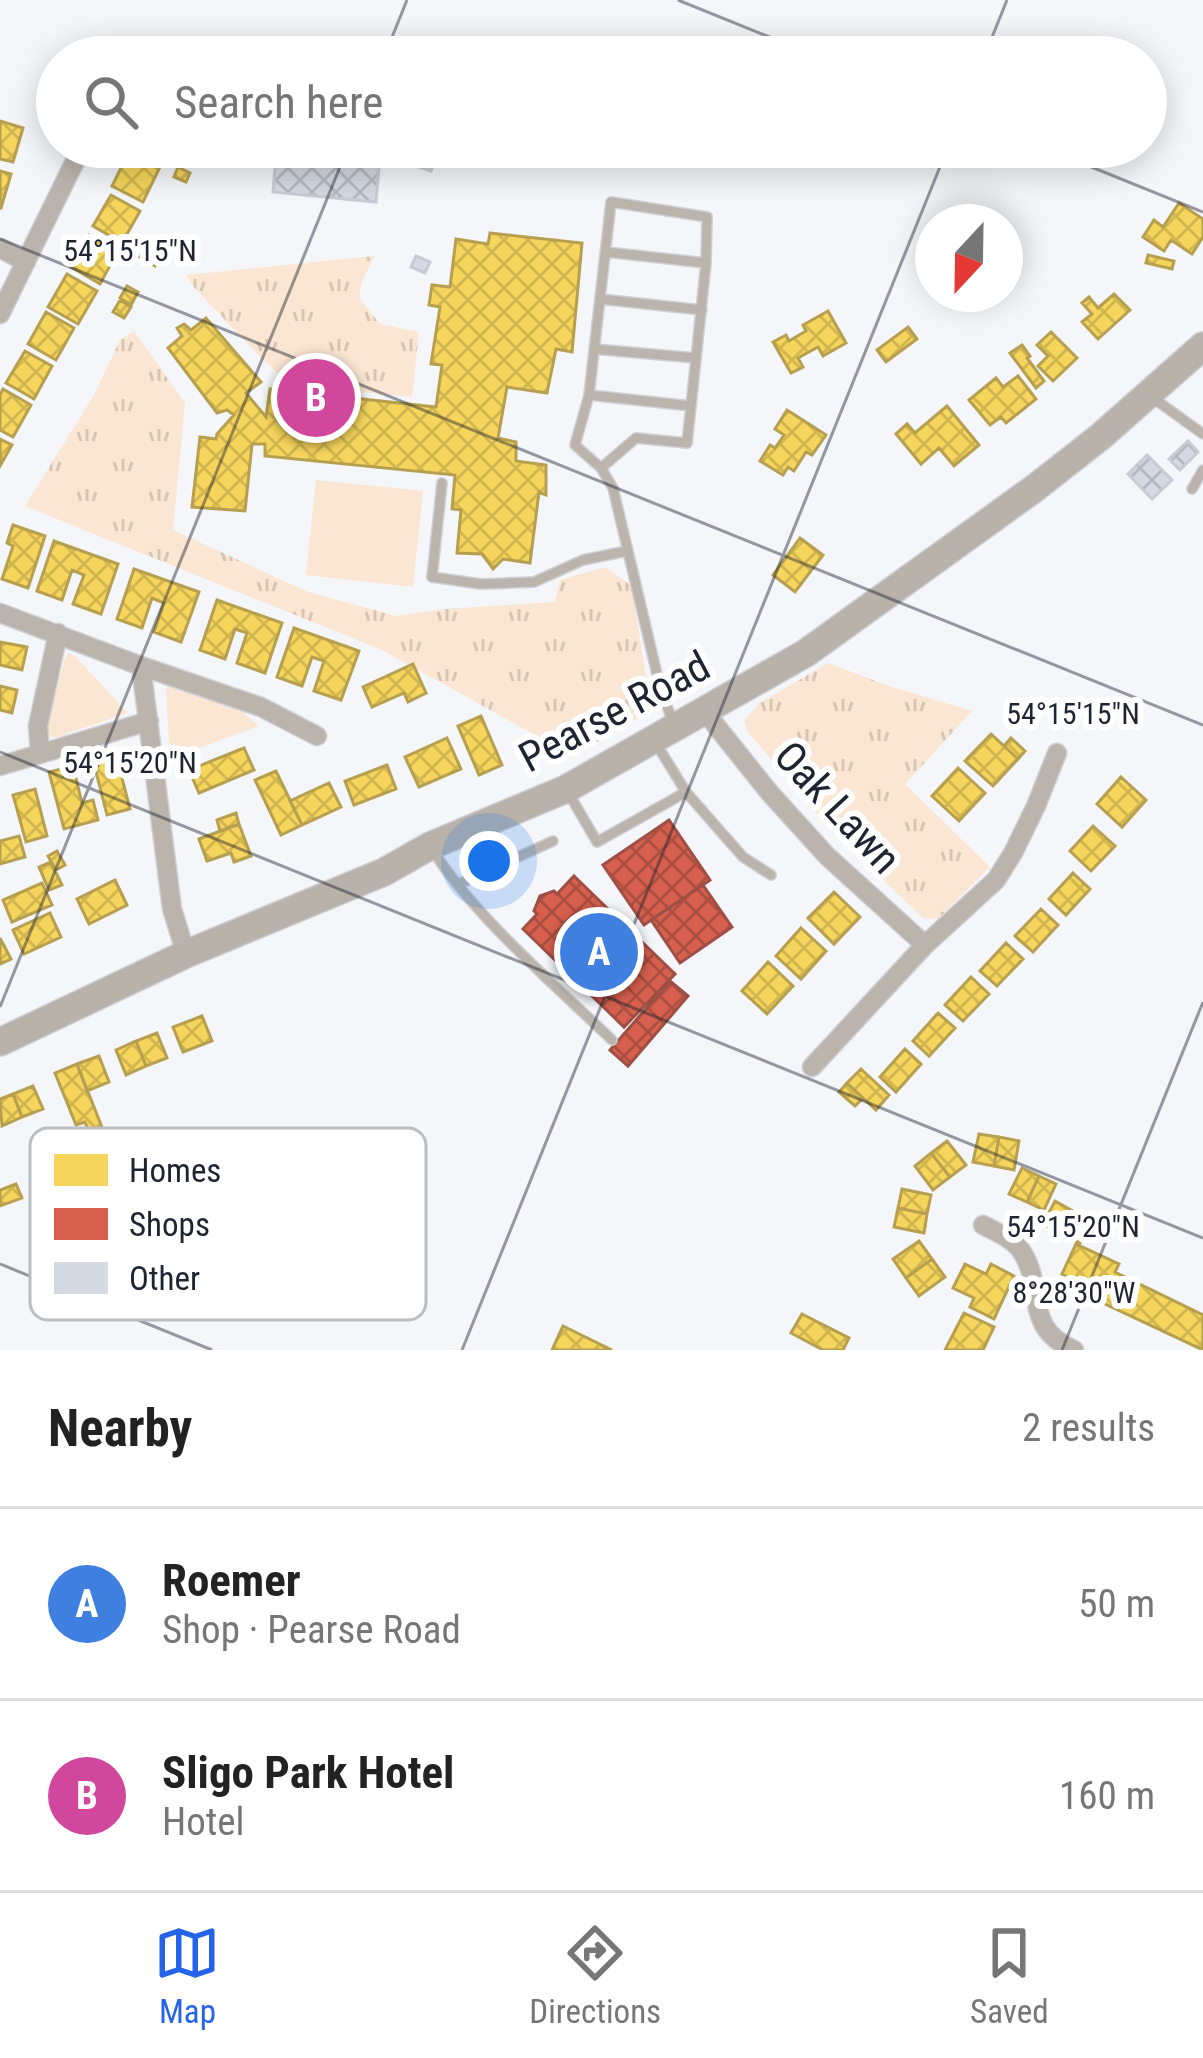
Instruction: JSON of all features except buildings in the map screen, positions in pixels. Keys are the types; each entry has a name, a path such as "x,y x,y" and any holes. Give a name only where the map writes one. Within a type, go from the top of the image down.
{"main road":[{"name":"Pearse Road","path":"0,1042 186,954 384,872 430,846 566,789 705,712 854,621 1035,488 1203,346"}],"street":[{"path":"0,314 72,168"},
{"path":"0,248 26,262"},
{"path":"0,613 261,707 317,736"},
{"path":"40,753 38,726 58,633"},
{"path":"141,666 172,909 186,954"},
{"name":"Oak Lawn","path":"705,712 827,856 925,945"},
{"path":"0,766 149,721"},
{"path":"812,1067 925,945 996,880 1036,806 1057,753"},
{"path":"983,1225 1021,1249 1040,1322 1046,1332 1074,1350"}],"lane":[{"path":"601,468 636,438 687,443 706,263 706,217 611,202 589,395 575,445 601,468 614,488 661,692 665,734 686,791 743,857 771,875"},
{"path":"605,252 706,263"},
{"path":"600,299 702,310"},
{"path":"594,349 696,358"},
{"path":"1149,394 1203,434"},
{"path":"589,395 691,406"},
{"path":"1192,489 1203,470"},
{"path":"442,482 431,577 481,584 534,582 583,560 627,551"},
{"path":"566,789 597,842 686,791"},
{"path":"459,884 553,841"},
{"path":"430,846 504,935 612,1040"}],"green space":[{"path":"374,256 359,298 380,324 419,332 412,397 292,385 186,275"},
{"path":"134,331 185,403 173,530 308,592 396,616 555,602 560,580 604,567 632,586 651,711 573,756 382,650 25,506 94,395 120,340"},
{"path":"316,480 423,491 413,587 306,575"},
{"path":"69,653 128,713 54,738 47,734 48,723"},
{"path":"828,663 972,711 905,784 990,867 939,918 924,919 834,833 747,731 744,720 760,703"},
{"path":"173,685 243,712 259,726 170,759 166,692"}],"place":[{"name":"Sligo Park Hotel","path":"316,398"},
{"name":"Roemer","path":"599,952"}]}
